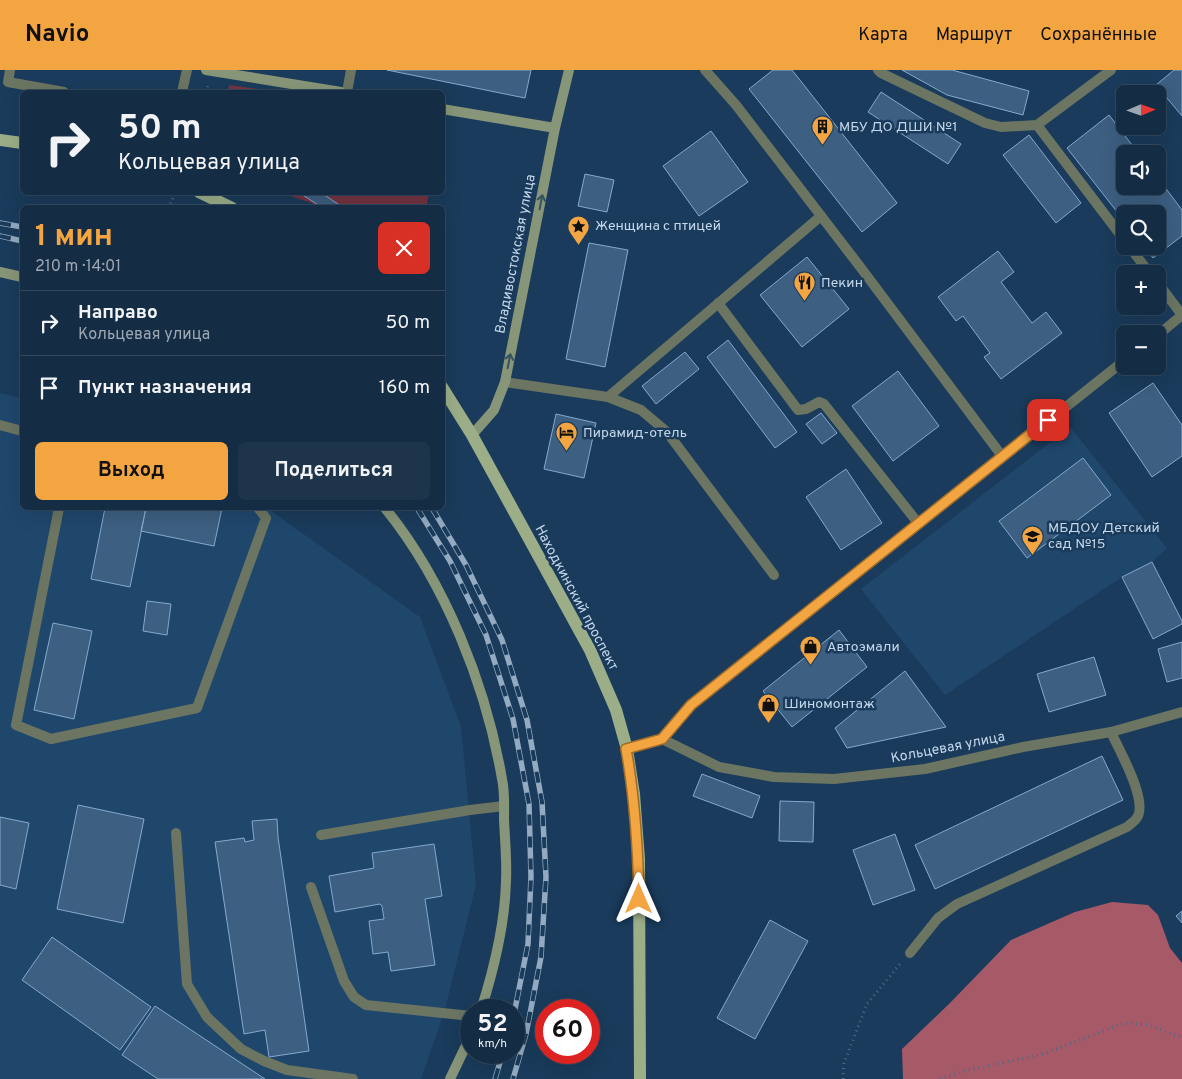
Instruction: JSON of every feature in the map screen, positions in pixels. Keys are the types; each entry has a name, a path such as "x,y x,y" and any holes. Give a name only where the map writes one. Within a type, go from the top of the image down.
{"main road":[{"path":"0,140 20,143"},
{"path":"205,195 226,205"},
{"name":"Находкинский проспект","path":"445,392 472,435 590,650 616,710 626,749 634,794 638,859 640,1079"}],"street":[{"path":"10,70 8,82 53,90"},
{"path":"182,90 187,70"},
{"path":"206,70 329,90"},
{"path":"347,90 351,70"},
{"name":"Владивостокская улица","path":"472,435 494,410 505,382 569,70"},
{"path":"704,70 736,105 1002,456"},
{"path":"878,70 985,122 1001,127 1037,125 1111,70"},
{"path":"445,110 556,128"},
{"path":"1037,125 1116,229"},
{"path":"608,397 821,216"},
{"path":"0,272 20,277"},
{"path":"1166,294 1182,316 1166,329"},
{"path":"718,303 798,410 806,409 819,402 824,404 918,523"},
{"path":"626,749 662,739 691,705 1116,367"},
{"path":"505,382 608,397 640,410 667,432 774,575"},
{"path":"0,425 20,430"},
{"path":"59,510 16,725 51,740 197,708 266,518 260,510"},
{"path":"386,510 432,578 465,646 487,712 503,780 506,880 503,917 484,999"},
{"name":"Кольцевая улица","path":"662,739 719,767 774,777 834,780 924,769 1023,747 1111,732 1182,712"},
{"path":"910,952 938,918 957,904 1127,826 1137,818 1140,806 1138,792 1111,732"},
{"path":"320,835 504,806"},
{"path":"176,833 187,984 207,1017 241,1049 264,1061 287,1070 353,1079"},
{"path":"311,887 344,981 354,997 366,1005 460,1015"},
{"path":"450,1079 460,1058"}],"path":[{"path":"843,1079 844,1063 867,1004 910,952"},
{"path":"940,1079 964,1071 1043,1054 1124,1024 1149,1024 1182,1038"}],"shaded area":[{"path":"229,85 264,90 228,90"},
{"path":"288,195 429,195 427,205 317,205"},
{"path":"0,393 20,398 20,510 270,510 420,617 461,727 476,885 444,1013 421,1079 0,1079"},
{"name":"МБДОУ Детский сад №15","path":"1070,427 1167,548 1152,562 1122,577 945,695 861,589"},
{"path":"1112,902 1148,905 1158,915 1170,948 1182,963 1182,1079 903,1079 902,1049 1011,940 1075,912"}],"building":[{"path":"387,70 531,70 525,98"},
{"name":"МБУ ДО ДШИ №1","path":"773,70 792,70 897,203 862,232 749,89"},
{"path":"902,70 952,70 1029,91 1023,115 947,95"},
{"path":"1174,70 1182,70 1182,116 1166,97 1166,85 1156,85"},
{"path":"881,92 961,144 948,164 868,112"},
{"path":"1109,115 1116,124 1116,135 1124,135 1132,145 1116,145 1116,195 1166,195 1166,189 1182,210 1182,236 1166,248 1166,205 1116,205 1116,211 1067,148"},
{"path":"711,131 748,182 699,216 663,166"},
{"path":"1029,135 1081,203 1056,223 1003,155"},
{"path":"585,174 614,180 607,212 578,206"},
{"path":"303,195 324,195 340,205 318,205"},
{"path":"589,243 628,250 605,367 566,359"},
{"path":"998,251 1014,272 1001,282 1032,323 1046,312 1062,333 1001,379 984,357 990,353 963,316 956,321 938,297"},
{"name":"Пекин","path":"807,257 849,309 802,347 760,295"},
{"path":"728,340 797,432 775,448 707,357"},
{"path":"685,352 699,369 656,404 642,386"},
{"path":"898,371 939,426 893,461 852,406"},
{"path":"1153,383 1182,425 1182,456 1152,477 1109,413"},
{"path":"821,413 837,433 822,444 806,424"},
{"path":"556,414 596,423 584,478 544,469"},
{"path":"1083,458 1111,495 1027,558 999,521"},
{"path":"846,469 882,523 841,550 806,497"},
{"path":"105,510 146,510 130,587 91,579"},
{"path":"146,510 222,510 214,546 141,531"},
{"path":"1152,562 1182,621 1182,624 1153,639 1122,577"},
{"path":"147,601 171,604 167,635 143,631"},
{"path":"53,623 92,631 74,719 34,710"},
{"path":"839,630 867,667 792,727 763,691"},
{"path":"1182,642 1182,678 1167,682 1158,649"},
{"path":"1094,657 1106,695 1049,712 1037,674"},
{"path":"905,671 946,727 847,748 835,728"},
{"path":"1102,756 1123,800 935,889 915,845"},
{"path":"702,774 760,796 752,818 693,796"},
{"path":"780,801 814,802 813,842 779,841"},
{"path":"78,805 144,819 123,923 57,909"},
{"path":"0,817 29,823 16,889 0,885"},
{"path":"277,819 309,1051 269,1057 265,1030 244,1034 215,842 244,838 245,842 254,840 252,821"},
{"path":"895,834 915,890 873,905 853,850"},
{"path":"434,844 442,896 425,899 435,965 391,971 388,952 373,954 369,921 384,919 382,906 380,904 335,912 329,876 374,868 372,853"},
{"path":"1182,911 1182,923 1176,916"},
{"path":"770,920 808,941 755,1039 717,1018"},
{"path":"52,937 151,1007 120,1050 22,980"},
{"path":"155,1006 265,1079 158,1079 122,1055"}],"railway":[{"path":"0,223 20,227"},
{"path":"0,236 20,241"},
{"path":"418,510 450,561 486,635 513,719 529,804 531,877 528,944 517,999"},
{"path":"433,510 466,565 502,640 527,720 542,802 546,877 541,957 526,1034 513,1079"},
{"path":"495,1079 499,1064"}],"place":[{"name":"МБУ ДО ДШИ №1","path":"823,146"},
{"name":"Женщина с птицей","path":"579,245"},
{"name":"Пекин","path":"805,302"},
{"name":"Пирамид-отель","path":"567,452"},
{"name":"МБДОУ Детский сад №15","path":"1032,555"},
{"name":"Автоэмали","path":"811,666"},
{"name":"Шиномонтаж","path":"768,723"}],"route":[{"path":"639,899 634,794 626,749 662,739 691,705 1048,420"}]}
